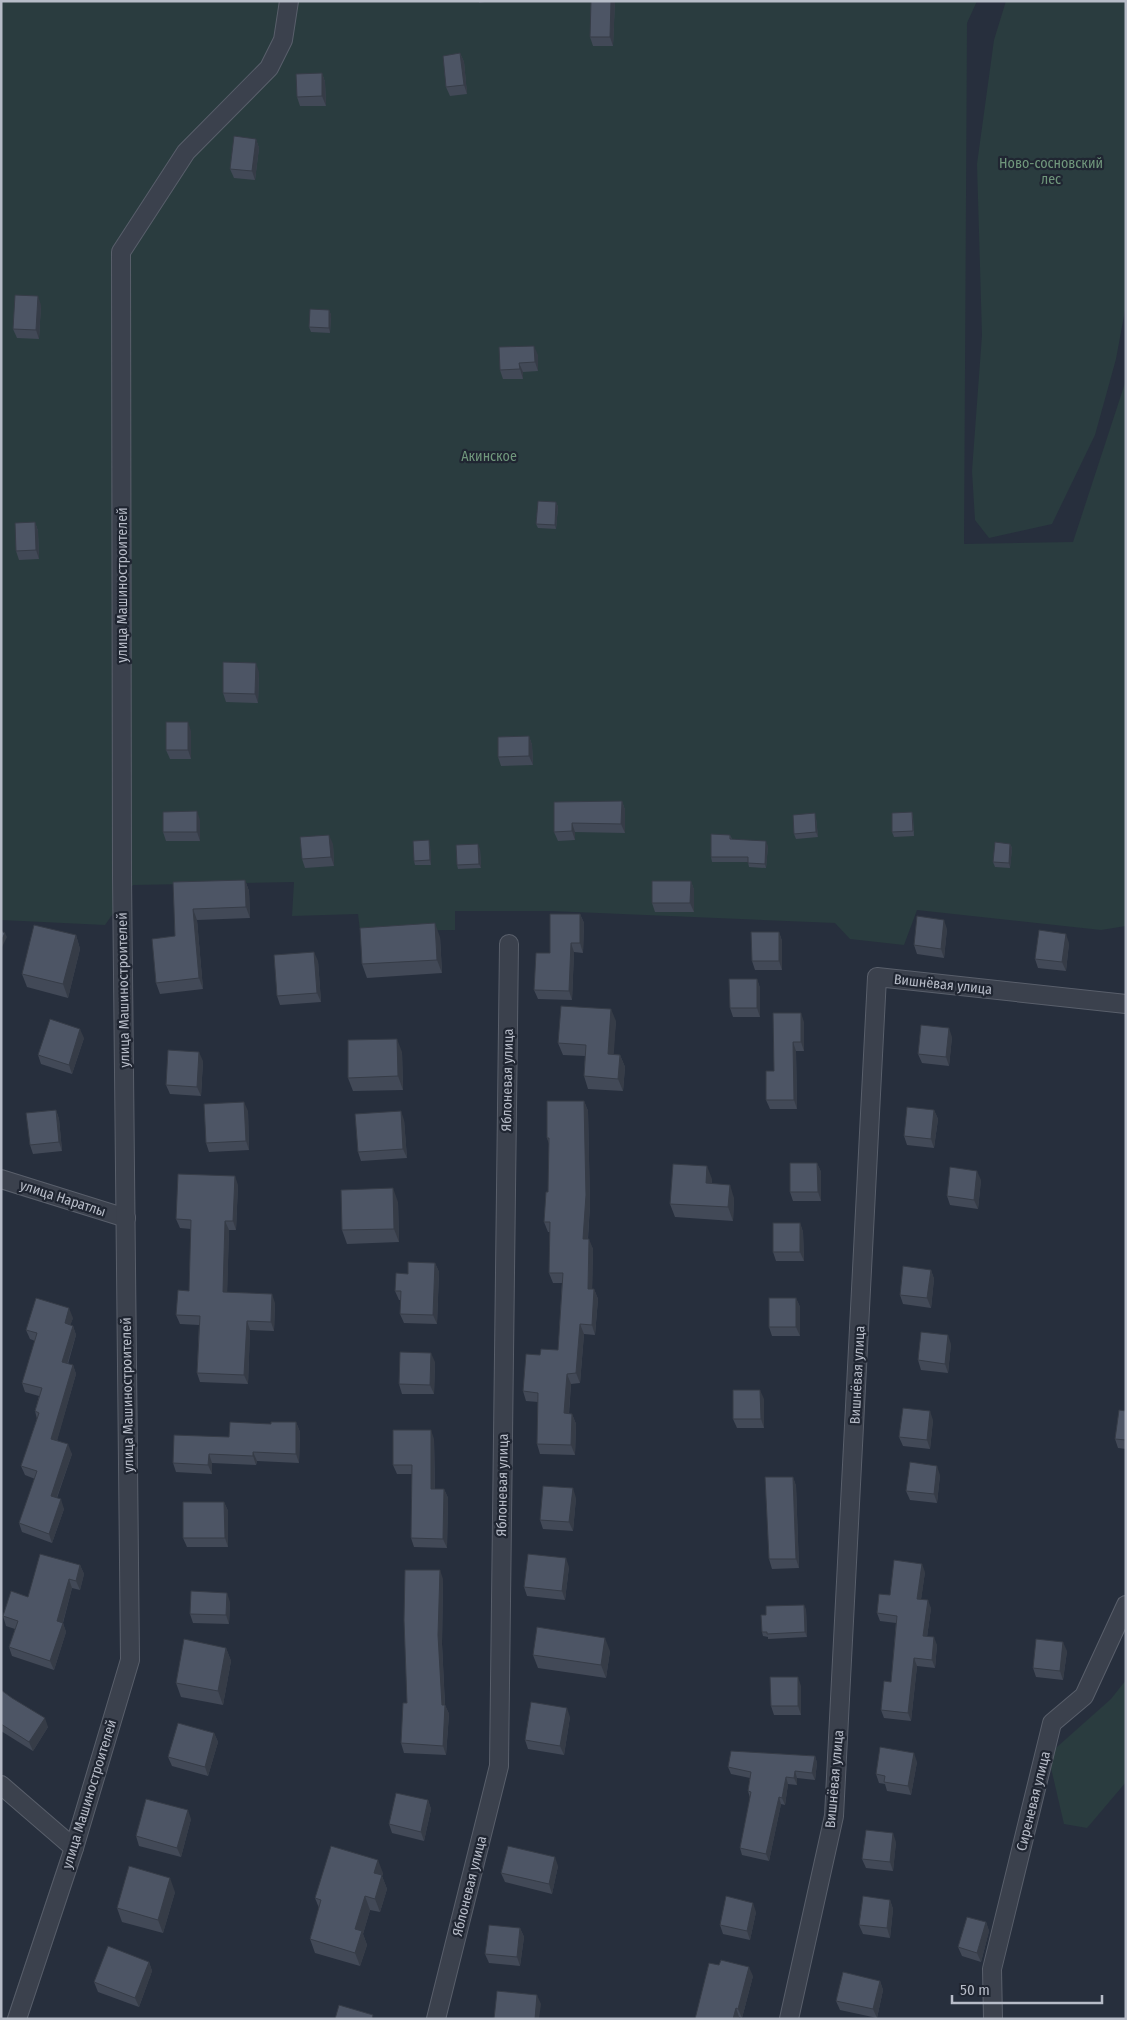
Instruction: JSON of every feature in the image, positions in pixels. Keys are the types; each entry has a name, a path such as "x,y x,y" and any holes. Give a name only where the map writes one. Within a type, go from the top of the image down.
{"street":[{"name":"улица Машиностроителей","path":"17,2019 74,1848 130,1660 122,876 121,252 186,152 270,68 283,40 289,1"},
{"name":"Яблоневая улица","path":"436,2019 499,1766 509,944"},
{"name":"Вишнёвая улица","path":"789,2019 834,1816 877,977 1126,1004"},
{"name":"улица Наратлы","path":"1,1178 126,1218"},
{"name":"Сиреневая улица","path":"993,2019 992,1969 1052,1723 1084,1696 1126,1605"},
{"path":"1,1785 74,1848"}],"green space":[{"name":"Акинское","path":"1,1 977,1 967,23 964,544 1073,542 1126,380 1126,926 1101,930 917,910 904,945 850,939 835,923 551,911 455,911 455,930 360,931 358,914 292,916 294,882 133,885 105,925 1,920"},
{"name":"Ново-сосновский лес","path":"1006,1 1126,1 1126,305 1116,359 1095,435 1052,524 989,538 975,520 972,471 982,335 977,164 994,40"},
{"path":"1126,1680 1126,1782 1087,1828 1064,1824 1048,1755 1111,1699"}],"building":[{"path":"591,1 611,1 610,37 590,37"},
{"path":"460,53 464,85 446,87 443,56"},
{"path":"322,73 322,96 297,97 296,74"},
{"path":"234,136 256,139 252,171 230,169"},
{"path":"15,295 38,296 36,330 13,329"},
{"path":"310,309 329,310 329,328 309,327"},
{"path":"534,346 535,362 519,363 520,369 500,370 499,347"},
{"path":"538,501 556,502 555,525 536,524"},
{"path":"35,522 36,550 16,551 15,523"},
{"path":"223,662 256,663 255,694 223,693"},
{"path":"166,722 188,722 188,750 166,750"},
{"path":"529,736 529,756 498,757 498,737"},
{"path":"622,801 621,824 572,823 572,831 554,832 554,802"},
{"path":"197,811 197,832 163,832 163,812"},
{"path":"912,812 913,831 892,832 892,813"},
{"path":"815,813 816,832 794,834 793,815"},
{"path":"711,834 730,835 730,839 766,841 765,864 748,863 748,857 711,857"},
{"path":"329,835 331,857 302,859 300,837"},
{"path":"429,840 430,860 414,861 413,841"},
{"path":"995,842 1010,844 1009,863 993,862"},
{"path":"478,844 479,864 457,865 456,845"},
{"path":"245,880 246,907 193,909 199,978 156,983 152,939 175,936 173,882"},
{"path":"652,881 691,881 690,903 652,903"},
{"path":"550,914 580,914 580,943 571,943 569,991 534,990 536,953 550,953"},
{"path":"917,916 944,920 941,949 914,945"},
{"path":"435,923 437,960 362,964 360,928"},
{"path":"34,925 76,935 63,984 22,974"},
{"path":"1039,930 1066,934 1062,962 1035,959"},
{"path":"1,931 5,933 1,941"},
{"path":"751,932 779,932 779,961 752,961"},
{"path":"314,952 317,993 277,996 274,955"},
{"path":"729,979 757,979 757,1008 730,1008"},
{"path":"561,1006 611,1009 608,1054 620,1055 618,1079 584,1076 586,1045 558,1043"},
{"path":"773,1013 801,1013 801,1042 793,1042 794,1100 766,1100 766,1071 774,1071"},
{"path":"50,1019 80,1029 69,1065 38,1055"},
{"path":"921,1025 949,1028 946,1057 918,1054"},
{"path":"397,1039 398,1076 348,1078 348,1040"},
{"path":"168,1050 199,1052 197,1087 166,1085"},
{"path":"547,1101 584,1101 586,1195 583,1239 589,1239 588,1289 594,1289 592,1325 580,1324 576,1373 567,1374 564,1413 572,1414 571,1445 537,1444 538,1393 523,1391 526,1354 540,1355 541,1349 558,1350 563,1273 549,1273 550,1222 544,1222 546,1192 548,1192 549,1138 547,1138"},
{"path":"244,1102 246,1141 206,1143 204,1104"},
{"path":"907,1107 934,1110 931,1139 904,1136"},
{"path":"56,1110 59,1142 30,1145 26,1113"},
{"path":"401,1111 403,1149 358,1152 355,1114"},
{"path":"790,1163 817,1163 818,1192 790,1192"},
{"path":"673,1164 707,1166 706,1183 730,1185 728,1207 670,1204"},
{"path":"950,1167 977,1171 974,1200 947,1196"},
{"path":"178,1174 235,1176 233,1221 225,1221 223,1292 272,1294 271,1322 247,1321 244,1375 197,1373 200,1316 176,1315 178,1290 189,1291 191,1220 176,1219"},
{"path":"393,1188 394,1229 342,1230 341,1190"},
{"path":"773,1223 800,1223 800,1252 773,1252"},
{"path":"408,1262 435,1263 433,1315 400,1314 401,1291 395,1291 396,1273 408,1274"},
{"path":"903,1266 931,1270 927,1298 900,1295"},
{"path":"36,1298 69,1308 65,1323 73,1326 62,1362 73,1365 51,1439 68,1444 51,1496 61,1499 49,1534 19,1523 37,1471 21,1466 39,1413 35,1411 42,1388 22,1383 37,1333 26,1330"},
{"path":"769,1298 796,1298 796,1327 769,1327"},
{"path":"921,1332 948,1335 945,1364 918,1360"},
{"path":"400,1352 431,1353 430,1385 399,1384"},
{"path":"733,1390 760,1390 761,1419 733,1419"},
{"path":"903,1408 930,1411 927,1440 899,1437"},
{"path":"1119,1410 1126,1411 1126,1440 1115,1439"},
{"path":"230,1422 271,1424 271,1422 296,1422 296,1454 253,1452 253,1456 209,1454 208,1465 173,1463 174,1435 229,1437"},
{"path":"393,1430 431,1430 431,1489 444,1489 443,1539 411,1538 412,1465 393,1465"},
{"path":"910,1462 937,1466 934,1494 906,1491"},
{"path":"765,1477 793,1477 796,1559 769,1559"},
{"path":"543,1486 573,1488 569,1522 540,1520"},
{"path":"183,1502 224,1502 225,1538 183,1538"},
{"path":"40,1554 80,1565 76,1581 69,1579 57,1621 63,1623 50,1661 9,1647 18,1621 3,1616 11,1591 28,1597"},
{"path":"528,1554 566,1558 562,1591 524,1587"},
{"path":"894,1560 922,1564 917,1599 928,1600 923,1636 934,1637 932,1660 914,1658 908,1713 881,1710 884,1681 891,1682 897,1616 877,1613 879,1594 890,1595"},
{"path":"405,1570 440,1570 438,1635 442,1705 445,1705 443,1746 401,1743 403,1703 407,1703 404,1620"},
{"path":"191,1591 227,1593 226,1615 190,1614"},
{"path":"804,1605 805,1632 767,1634 767,1632 762,1632 761,1615 766,1615 766,1606"},
{"path":"537,1627 605,1638 601,1665 533,1655"},
{"path":"184,1639 226,1648 218,1691 176,1683"},
{"path":"1036,1639 1063,1642 1060,1671 1033,1668"},
{"path":"770,1677 798,1677 798,1706 771,1706"},
{"path":"1,1690 45,1718 29,1742 1,1724"},
{"path":"531,1702 567,1708 560,1746 525,1740"},
{"path":"178,1723 214,1733 205,1767 168,1757"},
{"path":"880,1747 914,1753 908,1786 884,1782 885,1776 876,1774"},
{"path":"731,1751 815,1756 812,1773 795,1771 794,1778 786,1777 782,1798 779,1797 766,1854 740,1848 751,1792 748,1791 751,1772 728,1767"},
{"path":"396,1793 428,1800 421,1832 389,1824"},
{"path":"146,1799 188,1810 177,1848 136,1836"},
{"path":"866,1830 893,1833 890,1862 862,1859"},
{"path":"331,1846 378,1860 374,1873 382,1875 375,1899 365,1896 355,1929 362,1931 355,1953 310,1939 321,1900 315,1898"},
{"path":"508,1846 555,1857 549,1884 501,1873"},
{"path":"129,1866 170,1878 158,1920 117,1908"},
{"path":"726,1896 753,1903 747,1931 720,1925"},
{"path":"863,1896 890,1900 887,1928 859,1925"},
{"path":"967,1917 986,1922 977,1953 958,1947"},
{"path":"489,1925 520,1928 517,1957 485,1954"},
{"path":"108,1946 149,1962 135,1998 94,1982"},
{"path":"721,1960 749,1967 738,2009 736,2008 733,2019 695,2019 709,1963 719,1965"},
{"path":"843,1972 880,1981 873,2009 836,2001"},
{"path":"497,1991 537,1995 535,2019 494,2019"},
{"path":"339,2005 373,2015 372,2019 335,2019"}]}
